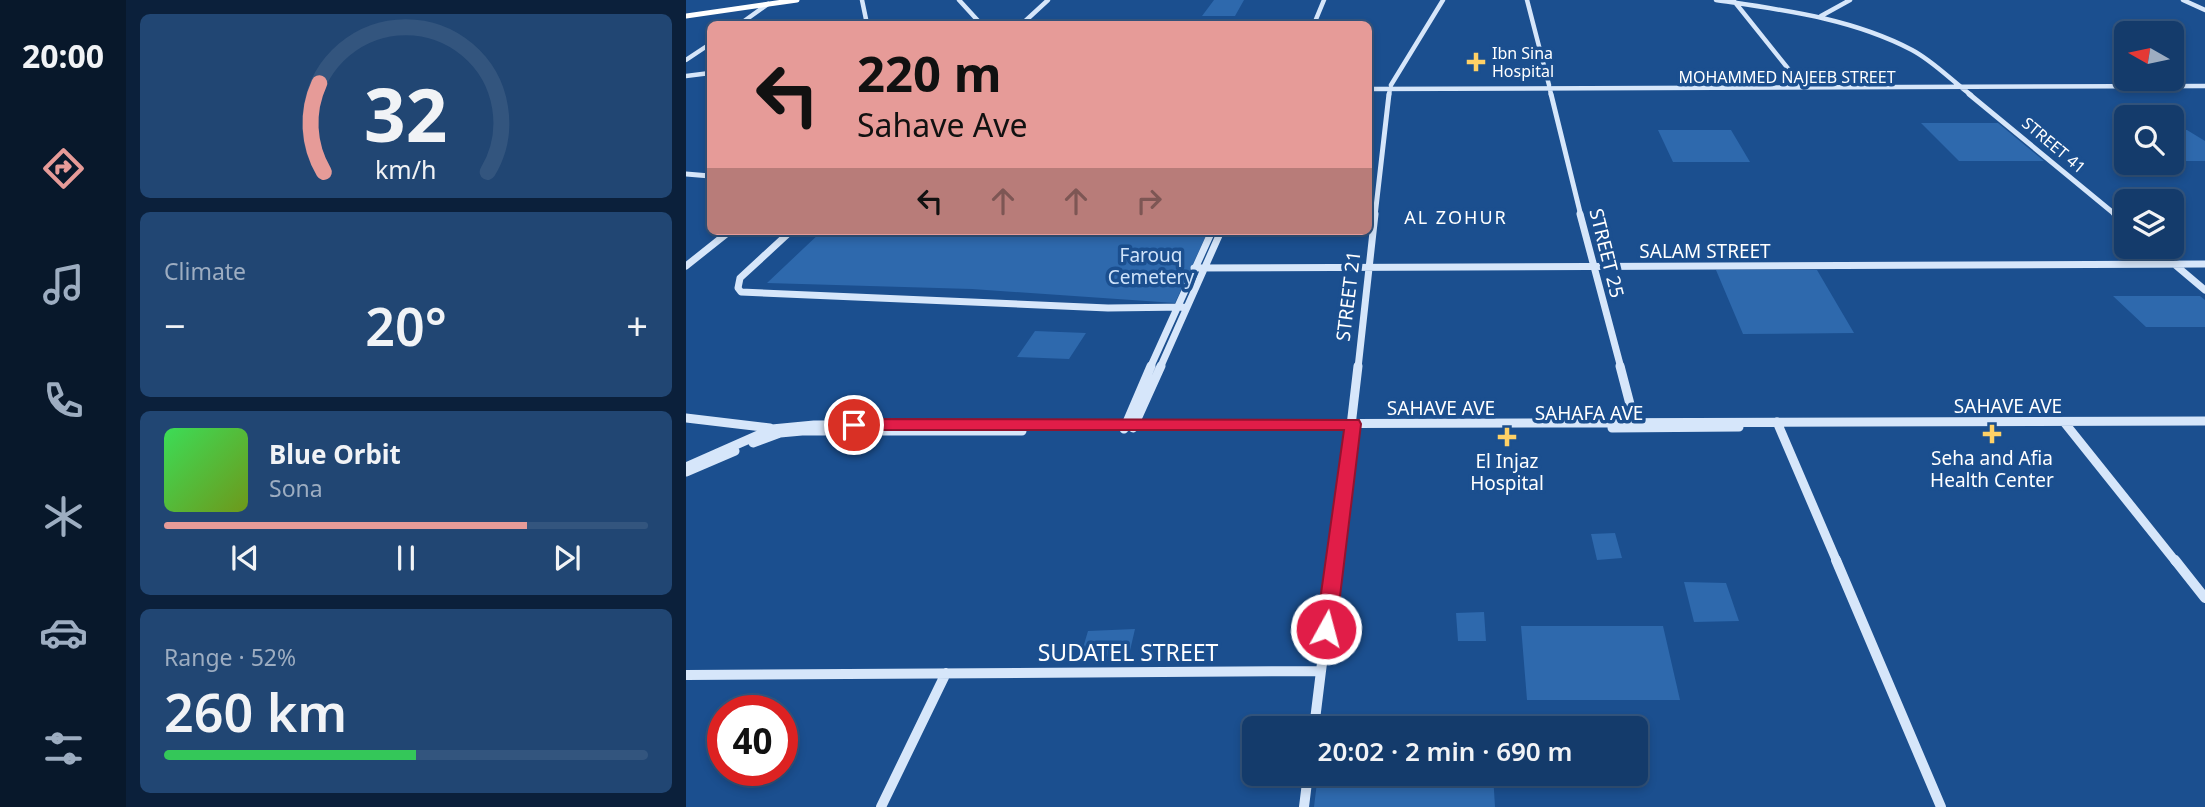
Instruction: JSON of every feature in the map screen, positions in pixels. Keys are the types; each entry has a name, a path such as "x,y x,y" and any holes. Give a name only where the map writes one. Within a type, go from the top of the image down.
{"highway":[{"path":"768,4 785,0"},
{"path":"686,15 796,0"},
{"path":"686,15 756,4"}],"street":[{"path":"862,0 866,21"},
{"path":"959,0 978,21"},
{"path":"1025,21 1048,0"},
{"path":"1318,21 1325,0"},
{"name":"STREET 21","path":"1353,427 1390,87 1443,0"},
{"name":"STREET 25","path":"1527,0 1631,408 1640,423"},
{"name":"STREET 41","path":"1716,0 1821,16 1898,43 1921,56 1961,86 2114,213"},
{"path":"1821,16 1850,0"},
{"path":"2183,0 2205,10"},
{"path":"1734,1 1802,86"},
{"path":"744,21 768,4"},
{"path":"686,60 707,46"},
{"path":"686,76 707,73"},
{"name":"MOHAMMED NAJEEB STREET","path":"1372,87 2205,85"},
{"name":"MOHAMMED NAJEEB STREET","path":"1549,87 1961,86"},
{"path":"689,174 707,174"},
{"path":"686,266 725,235"},
{"path":"787,235 740,278 738,288 746,294 1108,308 1186,307"},
{"path":"1128,428 1176,307 1210,235"},
{"path":"1128,428 1219,235"},
{"path":"2169,259 2205,290"},
{"name":"SALAM STREET","path":"1194,268 2205,264"},
{"path":"1163,308 1181,296"},
{"path":"686,418 772,429 829,425 1128,428"},
{"name":"SAHAVE AVE","path":"1353,427 1640,423 1778,425"},
{"path":"2066,424 2205,598"},
{"name":"SAHAFA AVE","path":"686,472 765,438 802,431 2205,424"},
{"path":"1778,425 1941,807"},
{"path":"1315,716 1353,427"},
{"path":"765,438 772,429"},
{"path":"686,467 772,429"},
{"name":"SUDATEL STREET","path":"686,675 1321,671"},
{"path":"881,807 946,673"},
{"path":"1304,807 1307,786"}],"green space":[{"path":"1214,0 1244,0 1235,16 1202,16"},
{"path":"1921,123 1998,123 2044,161 1959,161"},
{"path":"1658,130 1731,130 1750,162 1673,162"},
{"path":"2184,130 2205,141 2205,161 2184,161"},
{"name":"Farouq Cemetery","path":"818,235 1206,235 1175,303 972,289 767,283"},
{"path":"1716,270 1817,270 1854,333 1743,334"},
{"path":"2113,296 2200,296 2205,300 2205,327 2146,327"},
{"path":"1035,331 1086,333 1069,359 1017,357"},
{"path":"1615,533 1622,558 1597,560 1591,534"},
{"path":"1684,582 1726,583 1739,621 1694,622"},
{"path":"1484,612 1486,641 1458,641 1456,613"},
{"path":"1521,626 1663,626 1680,700 1527,700"},
{"path":"1135,629 1129,655 1080,658 1088,631"},
{"path":"1317,786 1494,786 1495,807 1314,807"}],"place":[{"name":"Ibn Sina Hospital","path":"1476,62"},
{"name":"Seha and Afia Health Center","path":"1992,434"},
{"name":"El Injaz Hospital","path":"1507,437"}],"district":[{"name":"AL ZOHUR","path":"1456,218"}],"route":[{"path":"854,425 1353,424 1326,629"}]}
